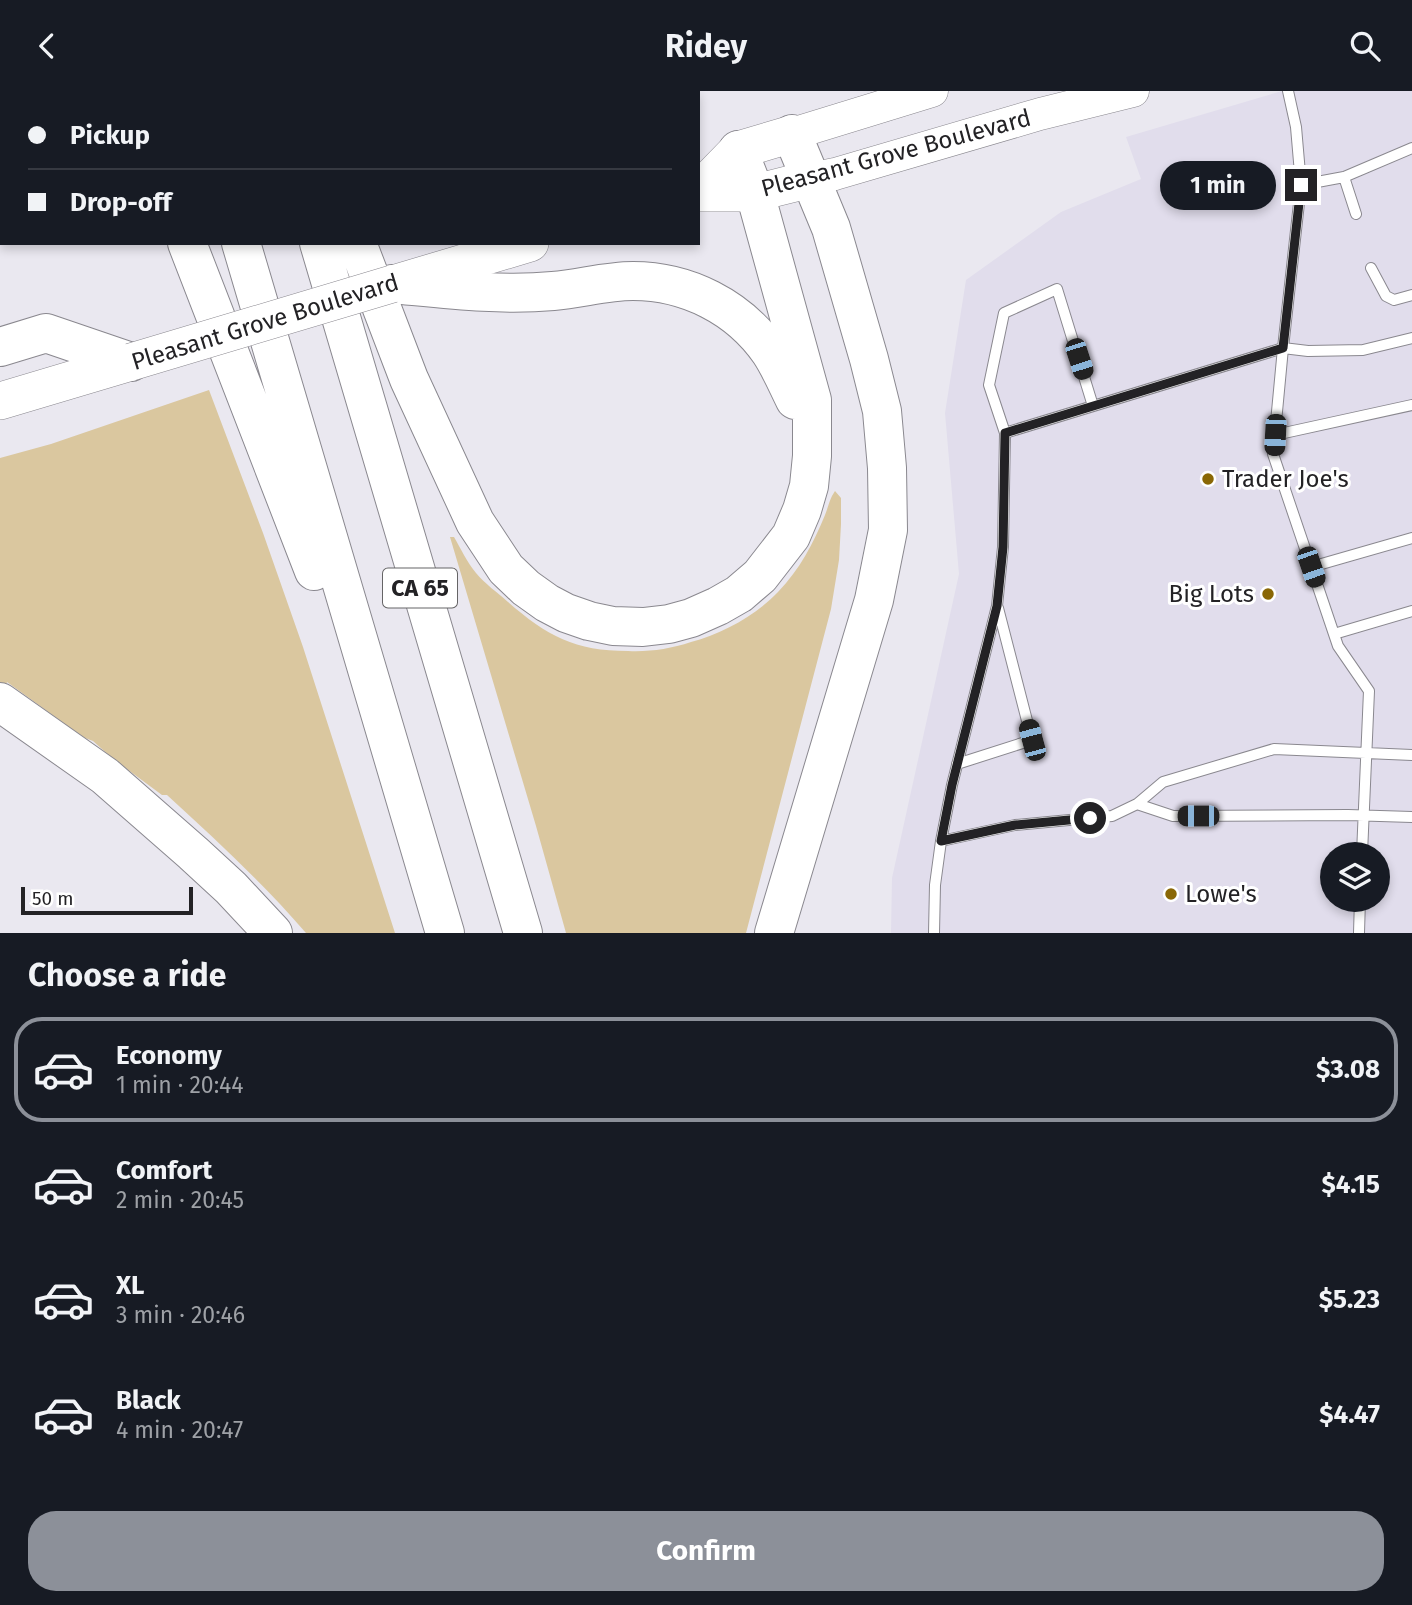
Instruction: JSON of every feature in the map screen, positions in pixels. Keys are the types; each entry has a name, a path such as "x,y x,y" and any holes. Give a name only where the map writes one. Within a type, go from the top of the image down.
{"highway":[{"path":"774,933 874,600 888,530 887,468 882,411 831,228 792,134"},
{"path":"358,245 409,379 475,522 506,569 547,603 589,621 613,626 669,624 718,607 760,576 791,536 809,486 812,400 755,193 738,150"},
{"path":"188,245 309,557 428,876"},
{"name":"CA 65","path":"243,245 445,933"},
{"name":"CA 65","path":"319,245 523,933"},
{"path":"392,284 479,277 553,291 603,282 633,281 686,289 707,297 750,328 770,352 811,429"},
{"path":"0,347 46,333 131,362"},
{"path":"0,702 105,776 212,871 273,933"},
{"path":"0,730 150,817"}],"main road":[{"name":"Pleasant Grove Boulevard","path":"700,190 738,150 932,91"},
{"name":"Pleasant Grove Boulevard","path":"700,192 755,193 835,174 1040,114 1133,91"},
{"path":"479,277 527,245"},
{"name":"Pleasant Grove Boulevard","path":"0,401 392,284"}],"lane":[{"path":"1287,91 1296,127 1301,185 1273,454 1338,646 1369,691 1363,842"},
{"path":"1301,185 1344,177 1412,148"},
{"path":"1344,177 1356,214"},
{"path":"1371,268 1386,296 1395,300 1412,295"},
{"path":"934,933 935,885 941,841 957,764 997,606 1003,547 1005,433 989,385 1004,313 1057,289 1093,406"},
{"path":"1005,433 1283,348 1308,351 1363,350 1412,338"},
{"path":"1275,435 1412,405"},
{"path":"1311,567 1412,538"},
{"path":"957,764 1032,740 997,606"},
{"path":"1334,634 1412,611"},
{"path":"941,841 1015,825 1112,816 1137,804 1163,782 1274,749 1412,755"},
{"path":"1137,804 1173,816 1412,817"},
{"path":"1359,933 1360,912"}],"shaded area":[{"path":"1282,91 1412,91 1412,933 891,933 892,878 959,574 945,413 966,280 1061,212 1141,179 1126,137"},
{"path":"209,390 303,647 395,933 306,933 256,879 167,795 162,795 93,741 7,682 5,688 0,685 0,458 51,444"},
{"path":"835,491 841,498 841,524 839,560 831,609 746,933 566,933 450,537 454,537 483,581 522,614 549,632 592,648 636,651 660,649 715,634 738,623 769,601 805,556"}],"place":[{"name":"Trader Joe's","path":"1208,479"},
{"name":"Big Lots","path":"1268,594"},
{"name":"Lowe's","path":"1171,894"}],"route":[{"path":"1090,818 1015,825 941,841 952,785 997,606 1003,547 1005,433 1283,348 1301,185"}]}
